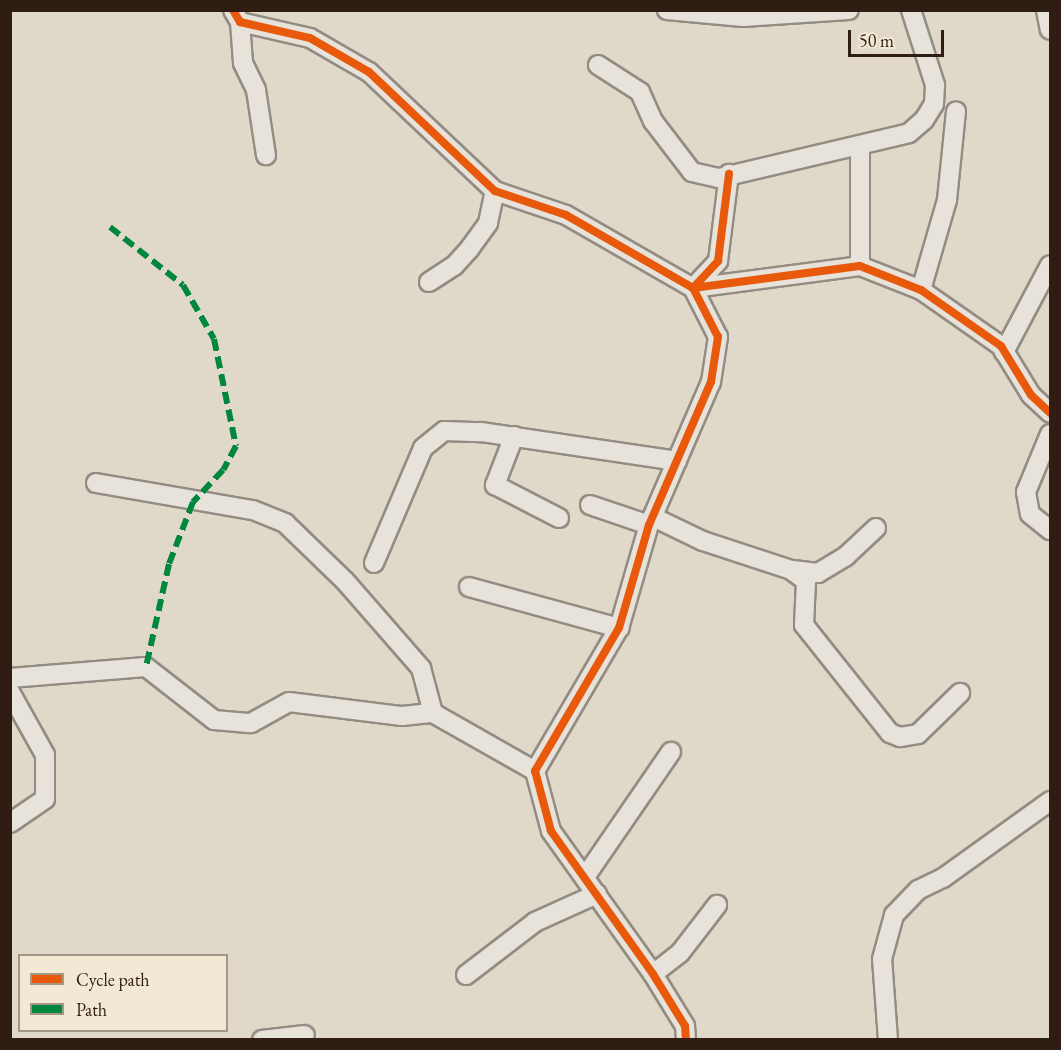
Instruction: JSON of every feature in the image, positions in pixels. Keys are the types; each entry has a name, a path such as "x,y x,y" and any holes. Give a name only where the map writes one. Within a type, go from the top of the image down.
{"street":[{"path":"667,10 743,17 849,10"},
{"path":"598,65 640,92 652,121 692,172 719,178 860,146 909,132 934,104 934,85 911,10"},
{"path":"1046,10 1050,30"},
{"path":"266,155 256,90 243,63 236,16 310,38 369,72 495,191 566,215 693,288 718,337 711,382 651,521 619,628 535,771 550,831 653,974 685,1026 686,1040"},
{"path":"921,290 947,200 956,111"},
{"path":"860,146 860,266"},
{"path":"693,288 718,261 729,174"},
{"path":"429,282 454,266 470,248 488,223 495,191"},
{"path":"1004,352 1050,265"},
{"path":"693,288 860,266 921,290 1004,352 1031,395 1050,413"},
{"path":"374,563 430,439 450,430 514,436 677,461"},
{"path":"1050,434 1026,492 1030,514 1050,530"},
{"path":"514,436 495,485 559,519"},
{"path":"96,483 253,510 285,523 345,581 421,668 433,713"},
{"path":"590,505 651,521 791,570 818,573 846,556 876,528"},
{"path":"791,570 806,581 804,625 813,640 890,733 900,737 918,734 960,693"},
{"path":"469,587 619,628"},
{"path":"10,678 146,668 214,720 251,723 289,702 402,716 433,713 535,771"},
{"path":"10,692 45,755 45,799 10,823"},
{"path":"585,877 671,752"},
{"path":"888,1040 882,959 894,915 918,890 943,878 1050,801"},
{"path":"466,975 535,922 597,894"},
{"path":"653,974 680,953 717,905"},
{"path":"262,1040 305,1035"}],"marked path":[{"path":"110,227 183,285 214,339 236,446 223,470 193,502 169,564 146,667"}],"cycle path":[{"path":"233,10 240,22 310,38 369,72 495,191 566,215 693,288 860,266 921,290 1001,346 1031,395 1050,413"},
{"path":"686,1040 685,1026 653,974 551,831 535,771 619,628 649,525 711,382 718,337 693,288 718,261 729,174"}]}
